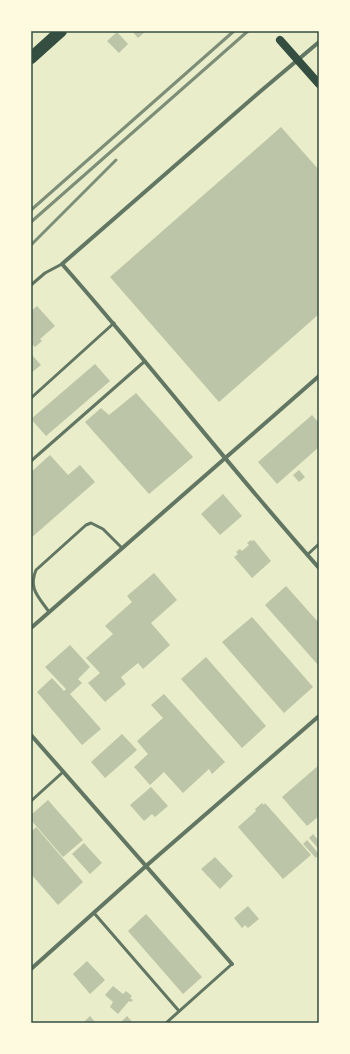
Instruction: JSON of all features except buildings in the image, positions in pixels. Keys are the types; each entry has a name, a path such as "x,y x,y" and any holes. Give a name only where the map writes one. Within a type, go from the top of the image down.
{"highway":[{"path":"31,58 62,31"}],"main road":[{"path":"280,40 319,84"}],"street":[{"path":"319,42 62,264 114,323 225,459 319,568"},
{"path":"31,628 319,376"},
{"path":"31,969 146,866 319,716"},
{"path":"31,735 232,964"}],"lane":[{"path":"31,285 45,273 62,264"},
{"path":"31,398 114,323"},
{"path":"31,460 145,361"},
{"path":"49,612 33,589 32,582 36,570 86,525 91,524 103,529 122,548"},
{"path":"307,554 319,544"},
{"path":"31,801 63,772"},
{"path":"94,913 179,1011"},
{"path":"166,1023 232,964"}],"railway":[{"path":"31,210 234,31"},
{"path":"31,222 248,31"},
{"path":"31,245 116,160"}]}
